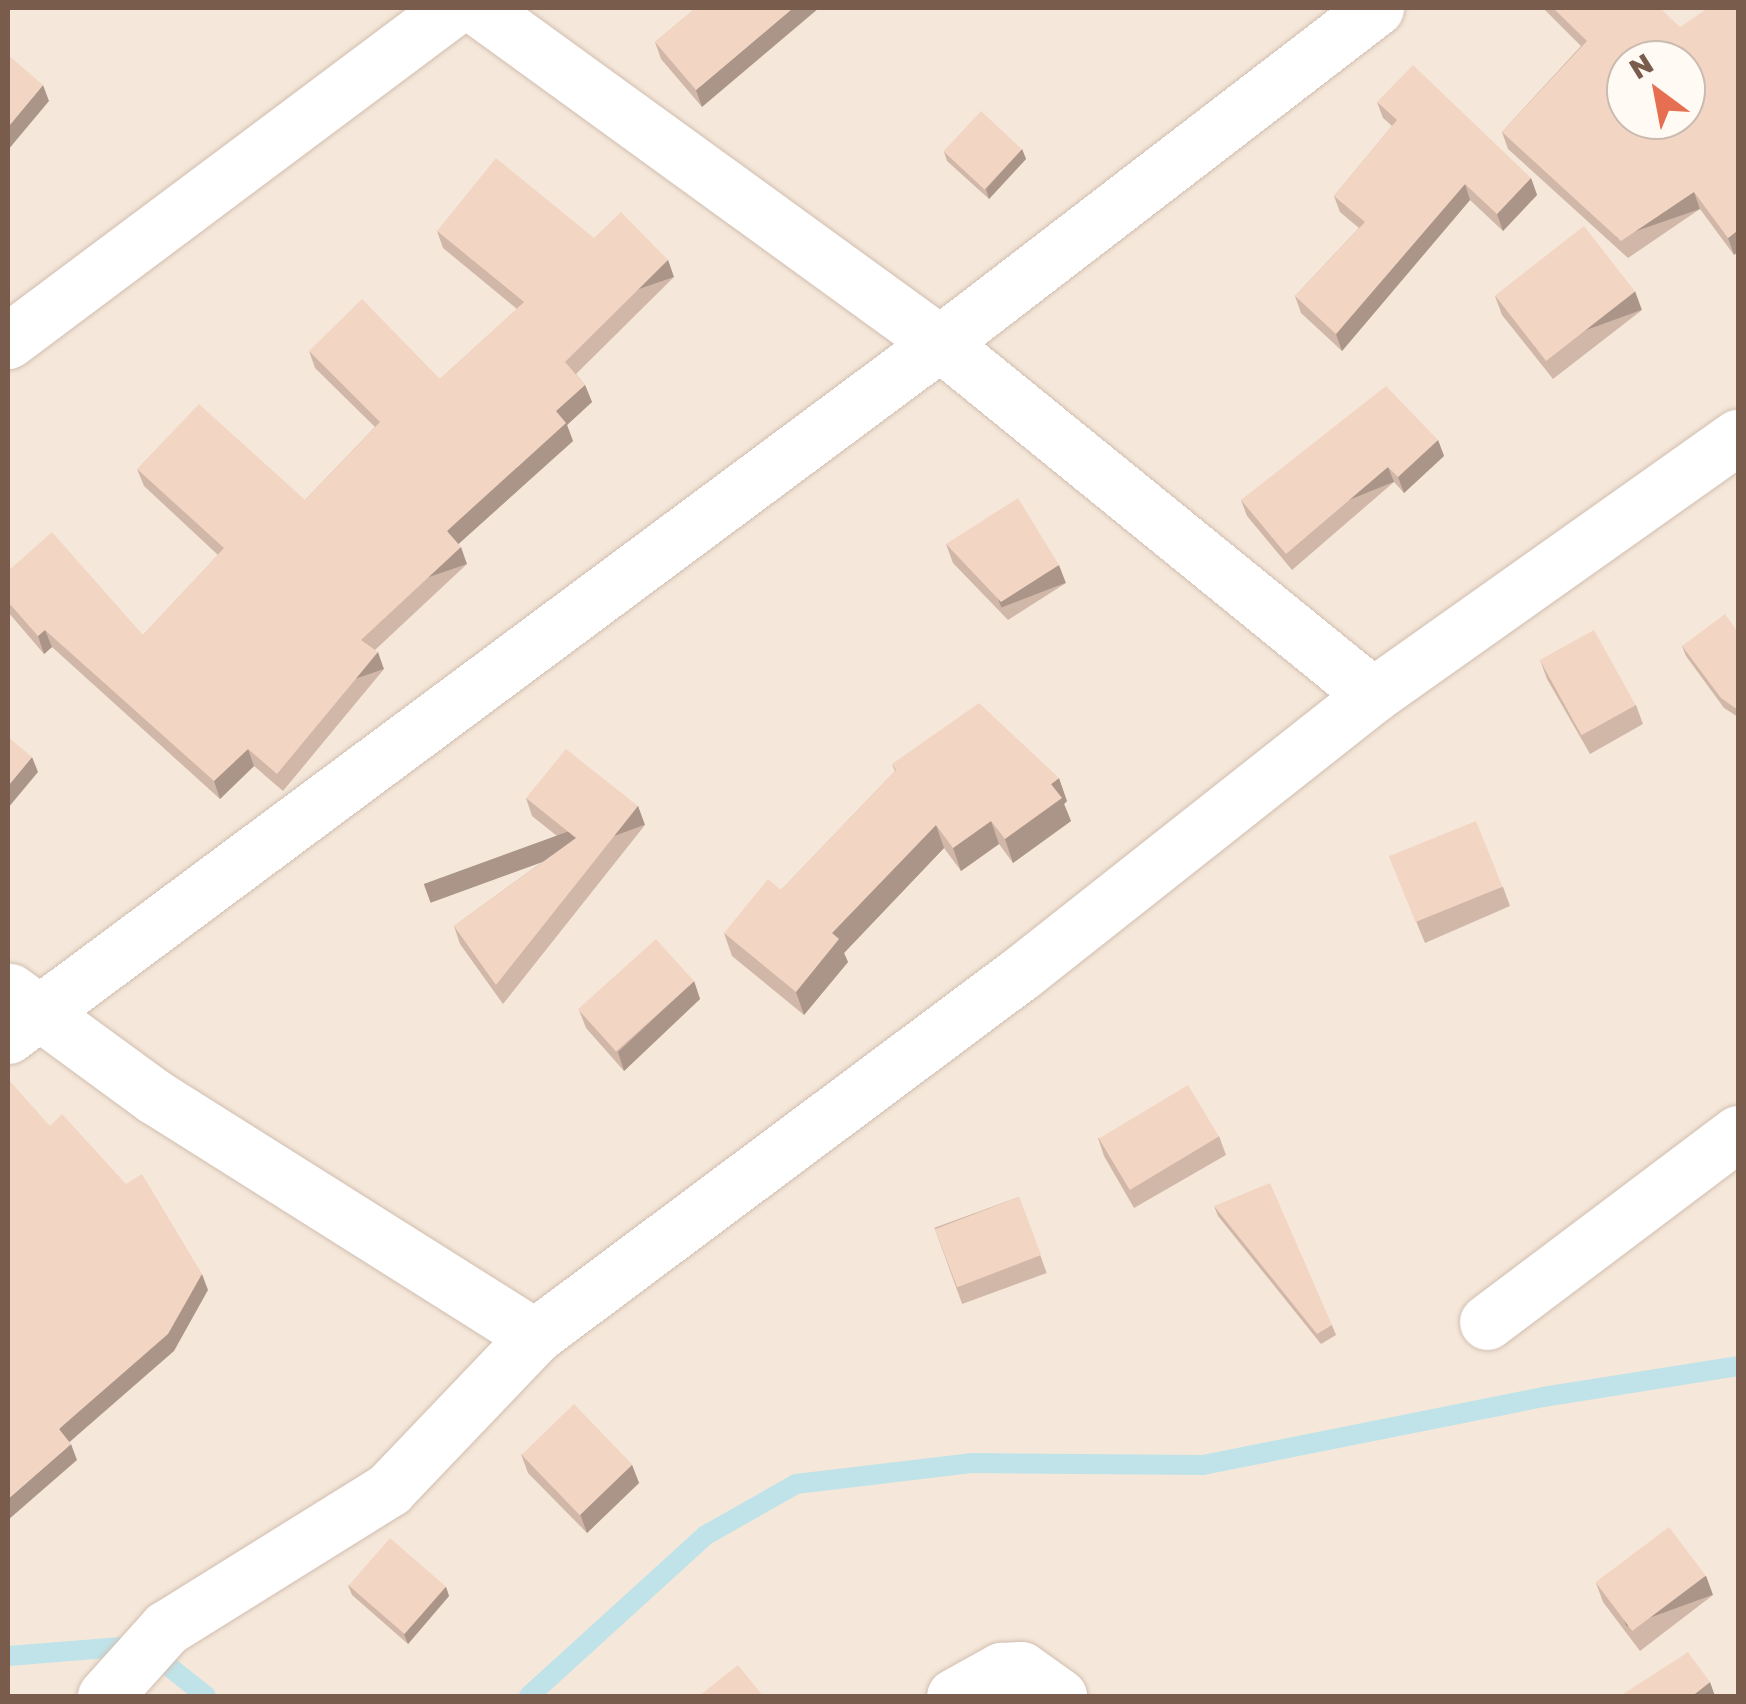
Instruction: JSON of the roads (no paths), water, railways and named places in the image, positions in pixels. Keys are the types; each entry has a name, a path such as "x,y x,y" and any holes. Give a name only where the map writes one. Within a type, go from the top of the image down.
{"street":[{"path":"8,341 454,8"},
{"path":"478,8 940,343 1373,695"},
{"path":"535,1336 18,1013 940,343 1376,8"},
{"path":"105,1696 166,1628 389,1489 535,1336 1020,973 1373,695 1738,438"},
{"path":"1487,1322 1738,1132"},
{"path":"954,1696 1001,1670 1020,1668 1059,1696"}],"waterway":[{"path":"529,1696 706,1535 796,1484 971,1463 1203,1465 1543,1397 1738,1366"},
{"path":"8,1656 119,1647"},
{"path":"162,1661 206,1696"}]}
